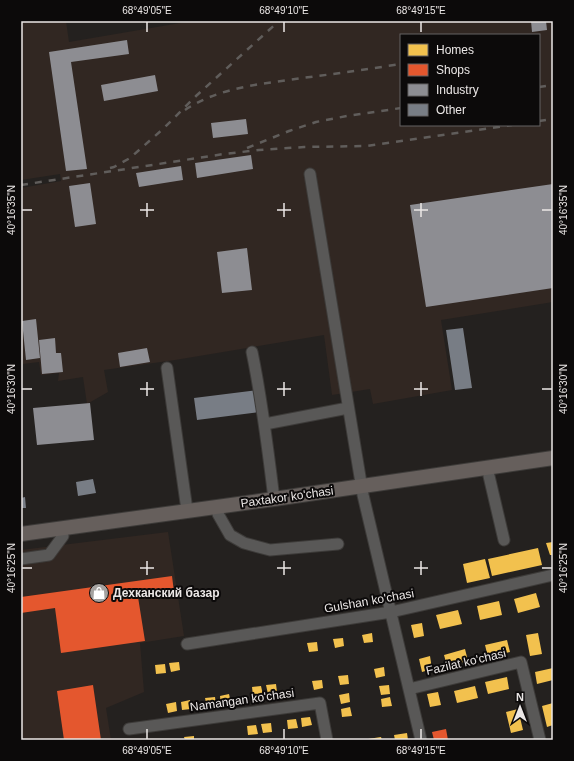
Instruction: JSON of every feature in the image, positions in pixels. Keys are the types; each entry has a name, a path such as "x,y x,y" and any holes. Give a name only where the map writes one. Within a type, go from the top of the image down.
{"main road":[{"name":"Paxtakor ko'chasi","path":"21,542 218,514 553,458"},
{"name":"Paxtakor ko'chasi","path":"21,534 274,499 489,476 553,467"}],"street":[{"path":"310,174 362,490 421,740"},
{"path":"252,352 265,424 274,499"},
{"path":"167,368 187,510"},
{"path":"265,424 348,408"},
{"path":"489,476 504,540"},
{"path":"218,514 230,535 244,543 270,550 338,544"},
{"path":"21,559 49,555 63,536"},
{"name":"Gulshan ko'chasi","path":"187,644 391,612 553,575"},
{"name":"Fazilat ko'chasi","path":"409,689 521,662 540,740"},
{"name":"Namangan ko'chasi","path":"129,728 320,703 327,740"}],"shaded area":[{"path":"21,21 66,21 69,42 192,21 553,21 553,302 441,320 452,390 373,404 370,389 332,395 324,335 175,360 104,370 108,392 87,404 83,377 58,381 59,373 41,375 39,362 23,364 21,350 21,188 61,181 60,174 21,180"},
{"name":"Дехканский базар","path":"168,532 184,636 140,643 144,692 106,708 111,740 21,740 21,550"}],"building: Homes":[{"path":"553,542 553,555 550,555 546,543"},
{"path":"538,548 542,565 492,576 488,559"},
{"path":"485,559 490,578 467,583 463,564"},
{"path":"536,593 540,607 518,613 514,599"},
{"path":"499,601 502,615 480,620 477,606"},
{"path":"458,610 462,624 440,629 436,615"},
{"path":"422,623 424,636 414,638 411,625"},
{"path":"372,633 373,642 364,643 362,635"},
{"path":"538,633 542,654 530,656 526,635"},
{"path":"343,638 344,646 335,648 333,639"},
{"path":"507,640 510,652 488,657 485,645"},
{"path":"317,642 318,651 309,652 307,643"},
{"path":"465,649 468,661 447,666 444,655"},
{"path":"430,656 432,669 422,672 419,659"},
{"path":"179,662 180,670 171,672 169,663"},
{"path":"165,664 166,673 156,674 155,665"},
{"path":"384,667 385,676 376,678 374,669"},
{"path":"553,668 553,680 537,684 535,672"},
{"path":"348,675 349,684 340,685 338,676"},
{"path":"507,677 509,689 488,694 485,682"},
{"path":"322,680 323,688 314,690 312,681"},
{"path":"276,684 277,692 268,694 266,685"},
{"path":"389,685 390,694 381,695 379,686"},
{"path":"261,686 263,695 253,696 252,687"},
{"path":"475,686 478,698 457,703 454,691"},
{"path":"438,692 441,705 430,707 427,694"},
{"path":"349,693 350,702 341,704 339,695"},
{"path":"229,694 231,703 221,705 220,696"},
{"path":"215,697 216,705 207,707 205,698"},
{"path":"390,697 392,706 382,707 381,699"},
{"path":"190,700 191,709 182,710 181,702"},
{"path":"176,702 177,711 168,713 166,704"},
{"path":"553,703 553,725 547,727 542,706"},
{"path":"350,707 352,716 342,717 341,709"},
{"path":"518,709 523,730 511,733 506,712"},
{"path":"310,717 312,725 302,727 301,718"},
{"path":"296,719 298,728 288,729 287,720"},
{"path":"271,723 272,732 263,733 261,724"},
{"path":"256,725 258,734 248,735 247,726"},
{"path":"407,733 408,740 395,740 394,735"},
{"path":"194,736 194,740 185,740 184,737"},
{"path":"381,737 382,740 368,739"}],"building: Shops":[{"path":"172,576 174,592 138,597 145,641 61,653 55,608 21,613 21,597"},
{"path":"93,685 101,740 64,740 57,691"},
{"path":"446,729 448,740 434,740 432,732"}],"building: Industry":[{"path":"531,21 546,21 547,30 532,32"},
{"path":"127,40 129,54 71,62 87,169 66,171 49,52"},
{"path":"155,75 158,91 104,101 101,85"},
{"path":"246,119 248,134 213,138 211,123"},
{"path":"251,155 253,169 197,178 195,163"},
{"path":"181,166 183,180 139,187 136,173"},
{"path":"90,183 96,224 75,227 69,186"},
{"path":"553,184 553,288 426,307 410,205"},
{"path":"247,248 252,290 222,293 217,252"},
{"path":"36,319 40,358 26,360 22,321"},
{"path":"55,338 56,353 61,353 63,372 42,374 39,340"},
{"path":"147,348 150,362 120,367 118,353"},
{"path":"90,403 94,440 37,445 33,408"}],"building: Other":[{"path":"463,328 472,388 455,390 446,330"},
{"path":"257,390 259,412 197,420 194,398"},
{"path":"93,479 96,493 78,496 76,482"},
{"path":"25,497 26,508 21,508 21,498"}],"railway":[{"path":"110,168 130,158 279,21"},
{"path":"185,110 198,102 226,91 272,82 400,64"},
{"path":"540,87 553,85"},
{"path":"247,148 316,122 400,108"},
{"path":"540,121 553,119"},
{"path":"21,185 224,154 304,147 367,146 505,126"}],"place":[{"name":"Дехканский базар","path":"99,593"}]}
